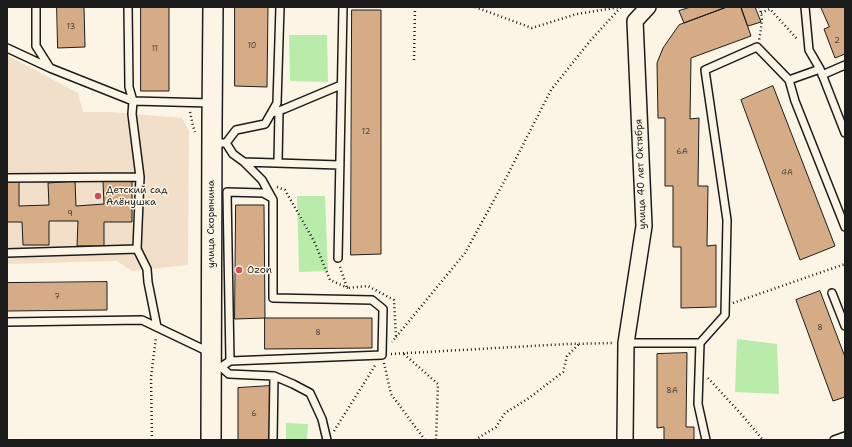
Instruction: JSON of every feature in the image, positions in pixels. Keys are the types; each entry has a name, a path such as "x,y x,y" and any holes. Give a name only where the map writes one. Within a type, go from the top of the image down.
{"street":[{"name":"улица Скорынина","path":"211,440 219,143 212,103 213,7"},
{"name":"улица 40 лет Октября","path":"625,440 626,343 644,226 635,21 648,7"}],"lane":[{"path":"36,7 36,46 50,68"},
{"path":"128,7 129,87 133,101 132,114 140,177 136,249 147,269 148,282 157,327"},
{"path":"278,162 275,112 277,103 280,7"},
{"path":"338,258 343,7"},
{"path":"805,7 809,50 821,72 845,133"},
{"path":"706,440 698,404 700,343 725,315 727,220 706,70 758,47 789,80 795,101 845,227"},
{"path":"7,48 50,68 133,101 212,103"},
{"path":"789,80 845,65"},
{"path":"214,362 382,355 383,309 372,300 273,298 274,200 262,180 244,162 219,143 236,130 265,124 275,112 341,85"},
{"path":"244,162 340,165"},
{"path":"7,178 140,177"},
{"path":"230,361 227,192 263,193 274,200"},
{"path":"7,253 136,249"},
{"path":"832,293 845,326"},
{"path":"7,322 142,320 157,327 214,362 229,374 274,376 310,393 322,419 327,440"},
{"path":"626,343 700,343"},
{"path":"273,440 274,376"},
{"path":"834,440 845,436"}],"path":[{"path":"414,60 415,7"},
{"path":"475,7 532,28 577,14 621,7"},
{"path":"396,337 465,253 505,180 551,90 590,41 621,7"},
{"path":"758,47 762,21 759,7"},
{"path":"761,13 770,9 790,33 809,50"},
{"path":"262,180 285,190 314,241 330,280 347,288 357,299"},
{"path":"338,258 347,288"},
{"path":"725,306 845,264"},
{"path":"152,440 151,377 157,327"},
{"path":"382,355 580,344 626,343"},
{"path":"475,440 496,427 505,413 529,398 563,372 567,356 580,344"},
{"path":"403,353 438,384 436,440"},
{"path":"333,433 382,355"},
{"path":"382,355 391,394 424,440"},
{"path":"699,369 742,414 763,440"}],"shaded area":[{"name":"Детский сад Алёнушка","path":"7,55 78,93 83,112 111,112 182,118 189,131 188,265 132,271 117,261 7,264"}],"green space":[{"path":"289,35 327,35 328,82 290,81"},
{"path":"297,196 325,196 328,271 299,272"},
{"path":"737,339 777,344 779,394 735,392"},
{"path":"286,423 308,424 307,440 286,440"}],"building":[{"path":"57,7 84,7 85,47 58,48"},
{"path":"141,7 169,7 169,91 141,91"},
{"path":"235,7 268,7 267,87 235,86"},
{"path":"691,7 727,7 684,23 679,11"},
{"path":"727,7 741,7 751,36 691,58 690,119 699,118 698,186 708,186 707,246 716,245 716,307 681,308 681,247 673,247 673,186 665,186 665,118 658,118 657,63 663,48 679,25"},
{"path":"741,7 755,7 761,22 748,26"},
{"path":"821,7 845,7 845,54 835,58 824,29 829,27"},
{"path":"352,10 381,10 381,254 351,255"},
{"path":"773,86 835,246 800,260 741,100"},
{"path":"7,181 19,181 19,206 49,205 48,183 75,181 76,206 104,204 103,181 132,181 132,222 104,222 104,246 77,246 78,221 49,221 49,245 23,245 22,222 7,222"},
{"path":"236,205 264,205 265,318 235,319"},
{"path":"107,282 107,310 7,311 7,283"},
{"path":"820,291 845,357 845,397 833,401 796,300"},
{"path":"265,318 372,318 372,348 265,349"},
{"path":"687,353 686,427 694,427 694,440 664,440 664,427 657,428 657,354"},
{"path":"270,386 269,440 238,440 238,388"}],"place":[{"name":"Детский сад Алёнушка","path":"98,196"},
{"name":"Ozon","path":"239,270"}]}
